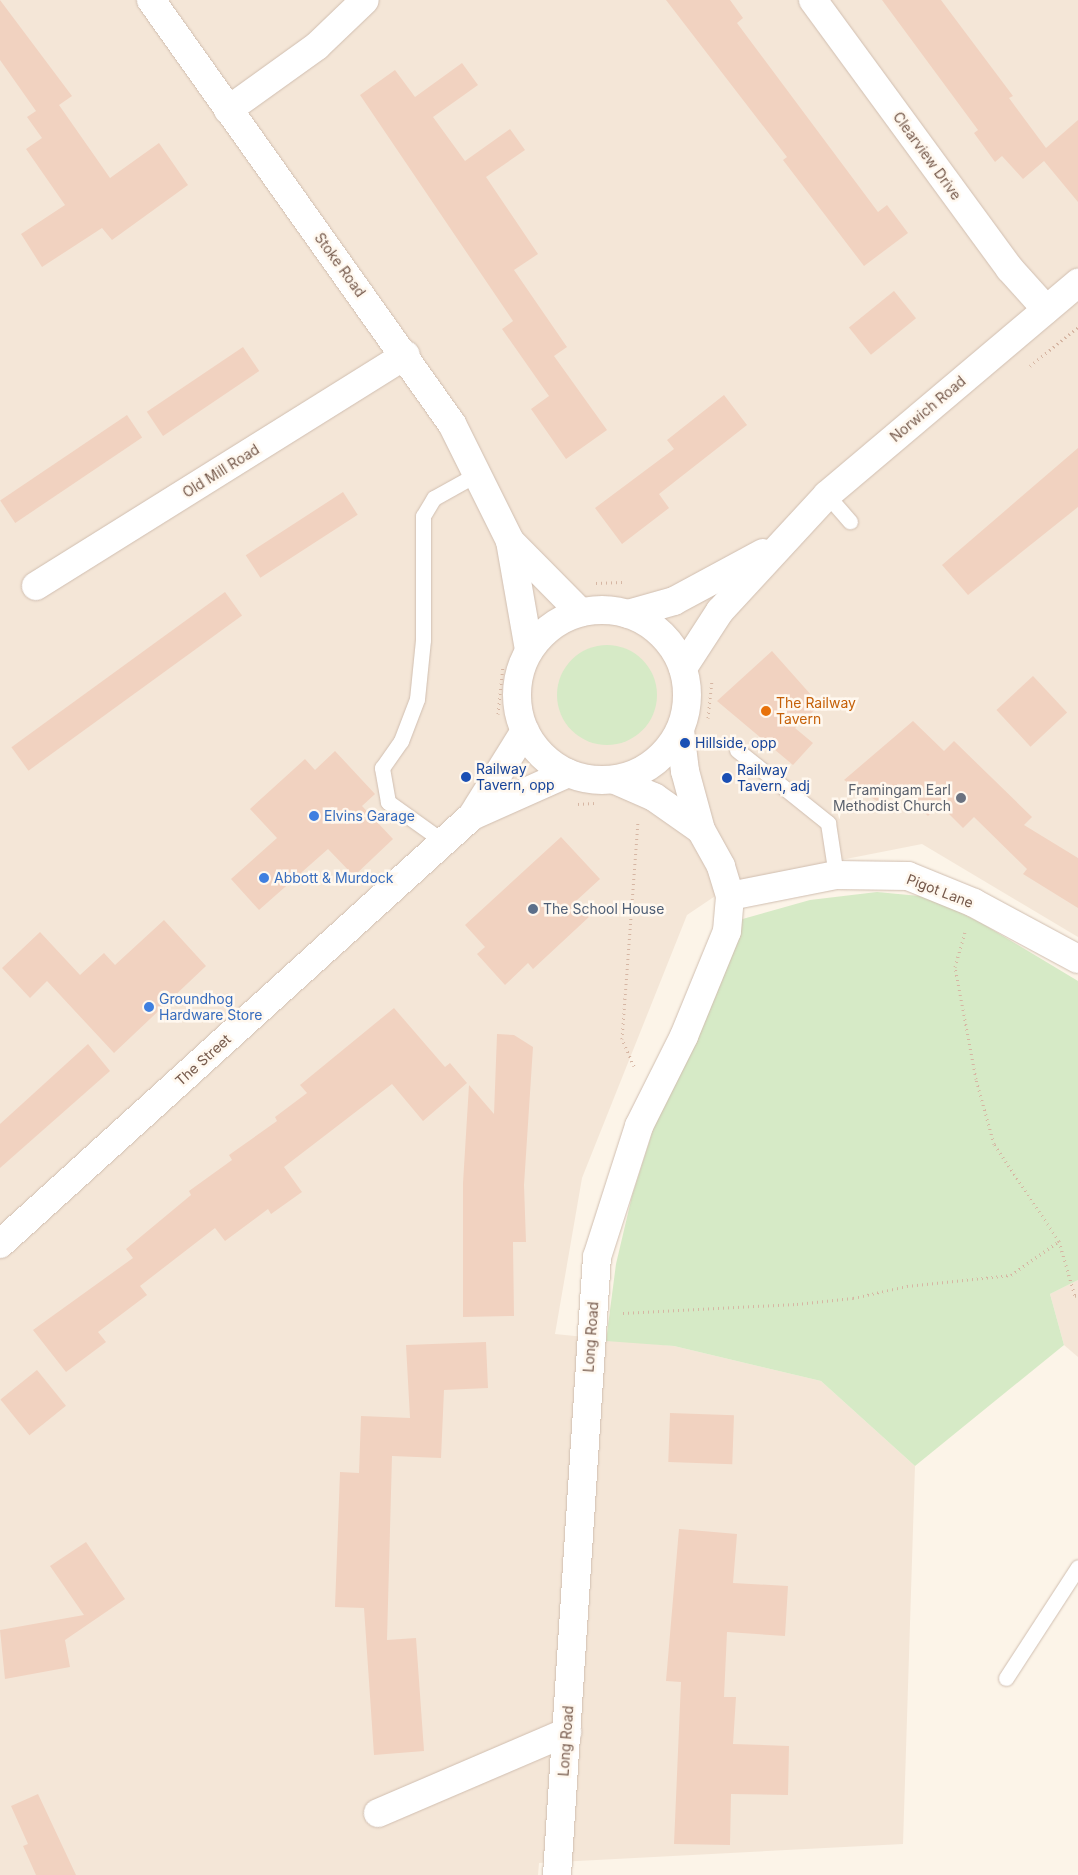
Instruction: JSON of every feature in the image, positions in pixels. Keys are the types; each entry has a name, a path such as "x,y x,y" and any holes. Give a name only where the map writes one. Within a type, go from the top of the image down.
{"street":[{"name":"Stoke Road","path":"152,0 228,110 406,356 479,473 510,541 530,650"},
{"path":"228,110 316,46 365,0"},
{"name":"Clearview Drive","path":"813,0 1010,269 1046,309"},
{"name":"Norwich Road","path":"683,668 720,611 827,495 1078,282"},
{"name":"Old Mill Road","path":"36,586 406,356"},
{"name":"Stoke Road","path":"510,541 580,612"},
{"name":"Norwich Road","path":"628,614 674,601 784,541"},
{"path":"611,610 628,614 656,630 670,644 683,668 688,700 680,732 662,756 614,780 587,779 568,773 545,758 525,731 517,693 530,650 552,626 580,612 611,610"},
{"name":"The Street","path":"0,1244 472,816 525,731"},
{"name":"Long Road","path":"558,1875 597,1257 639,1126 716,965 727,931 730,896 721,866 701,830 685,771 680,732"},
{"name":"The Street","path":"472,816 568,773"},
{"name":"Long Road","path":"614,780 654,797 701,830"},
{"name":"Pigot Lane","path":"730,896 836,875 908,876 974,903 1078,959"},
{"path":"378,1813 567,1732"}],"lane":[{"path":"444,842 388,802 382,768 401,741 416,699 423,640 423,516 434,498 479,473"},
{"path":"827,495 850,521"},
{"path":"737,750 828,823 836,875"},
{"path":"1006,1678 1078,1567"}],"path":[{"path":"496,723 504,659"},
{"path":"708,724 712,677"},
{"path":"634,1067 622,1039 638,819"},
{"path":"974,903 955,968 976,1079 994,1144 1059,1241 1075,1296 1078,1295"},
{"path":"618,1314 797,1304 853,1298 907,1286 1011,1275 1059,1241"}],"shaded area":[{"path":"0,0 1078,0 1078,937 922,844 739,880 687,915 582,1178 555,1334 674,1346 821,1381 915,1466 903,1844 539,1863 538,1875 0,1875"},
{"path":"1078,1280 1078,1357 1064,1345 1050,1294"}],"green space":[{"path":"607,645 626,649 642,660 653,676 657,695 653,714 642,730 626,741 607,745 588,741 572,730 561,714 557,695 561,676 572,660 588,649"},
{"path":"877,892 930,897 983,924 1078,981 1078,1280 1050,1294 1064,1345 915,1466 821,1381 674,1346 606,1341 616,1264 632,1196 680,1045 739,920 810,900"}],"building":[{"path":"0,0 72,96 59,105 110,178 159,143 188,185 112,240 102,228 42,267 21,234 65,205 26,149 42,138 27,117 36,111 0,60"},
{"path":"666,0 730,0 743,18 737,23 878,212 887,205 908,233 864,266 783,160 787,157"},
{"path":"882,0 941,0 1013,96 1009,98 1046,148 1078,120 1078,202 1044,161 1023,179 1002,156 995,162 974,133 978,130"},
{"path":"462,63 478,85 433,117 465,161 510,129 525,150 486,177 538,254 514,270 567,347 554,356 607,430 566,459 531,409 549,396 502,329 513,321 360,95 395,70 415,97"},
{"path":"894,291 916,318 871,355 849,328"},
{"path":"243,347 259,371 163,436 147,412"},
{"path":"724,395 747,425 659,494 669,508 622,544 595,508 674,449 667,440"},
{"path":"127,415 142,437 15,523 0,501"},
{"path":"1078,448 1078,507 968,595 942,565"},
{"path":"343,492 358,515 260,578 246,555"},
{"path":"225,592 242,615 28,771 11,747"},
{"name":"The Railway Tavern","path":"772,651 820,705 795,728 813,743 793,765 717,701"},
{"path":"1033,676 1067,713 1031,747 996,710"},
{"path":"913,721 944,751 954,741 1032,817 1024,825 1078,858 1078,908 1023,874 1027,869 974,817 963,828 939,804 928,816 896,785 880,803 844,780"},
{"name":"Elvins Garage","path":"335,751 375,794 362,806 393,839 354,876 328,849 259,910 231,879 277,838 250,809 305,759 315,770"},
{"name":"The School House","path":"561,837 600,879 576,901 590,916 533,969 528,963 505,985 477,954 485,947 465,925"},
{"path":"164,920 206,966 114,1053 47,981 30,998 2,968 40,932 80,975 104,953 115,965"},
{"path":"394,1008 445,1067 450,1063 467,1083 423,1121 392,1084 284,1167 302,1192 271,1214 268,1209 225,1241 215,1228 140,1286 147,1295 98,1332 106,1342 66,1372 33,1330 133,1258 126,1249 191,1195 189,1191 232,1160 229,1155 277,1121 275,1117 307,1093 300,1085"},
{"path":"497,1034 514,1035 533,1047 524,1185 526,1242 513,1242 514,1316 463,1317 463,1183 469,1085 494,1114"},
{"path":"88,1044 110,1071 0,1168 0,1124"},
{"path":"486,1342 488,1388 444,1390 441,1458 392,1456 387,1640 416,1638 424,1751 374,1755 364,1608 335,1607 340,1472 359,1473 361,1416 410,1418 406,1345"},
{"path":"37,1370 66,1406 29,1435 0,1400"},
{"path":"670,1413 734,1415 732,1464 668,1462"},
{"path":"679,1529 737,1534 733,1583 788,1586 785,1636 727,1632 724,1697 736,1697 733,1744 789,1746 788,1795 731,1794 730,1845 674,1844 681,1682 666,1681"},
{"path":"86,1542 125,1599 65,1640 70,1667 5,1679 0,1630 84,1615 50,1566"},
{"path":"38,1794 76,1875 36,1875 23,1846 28,1844 11,1806"}],"place":[{"name":"The Railway Tavern","path":"766,711"},
{"name":"Hillside, opp","path":"685,743"},
{"name":"Railway Tavern, opp","path":"466,777"},
{"name":"Railway Tavern, adj","path":"727,778"},
{"name":"Framingam Earl Methodist Church","path":"961,798"},
{"name":"Elvins Garage","path":"314,816"},
{"name":"Abbott & Murdock","path":"264,878"},
{"name":"The School House","path":"533,909"},
{"name":"Groundhog Hardware Store","path":"149,1007"}]}
